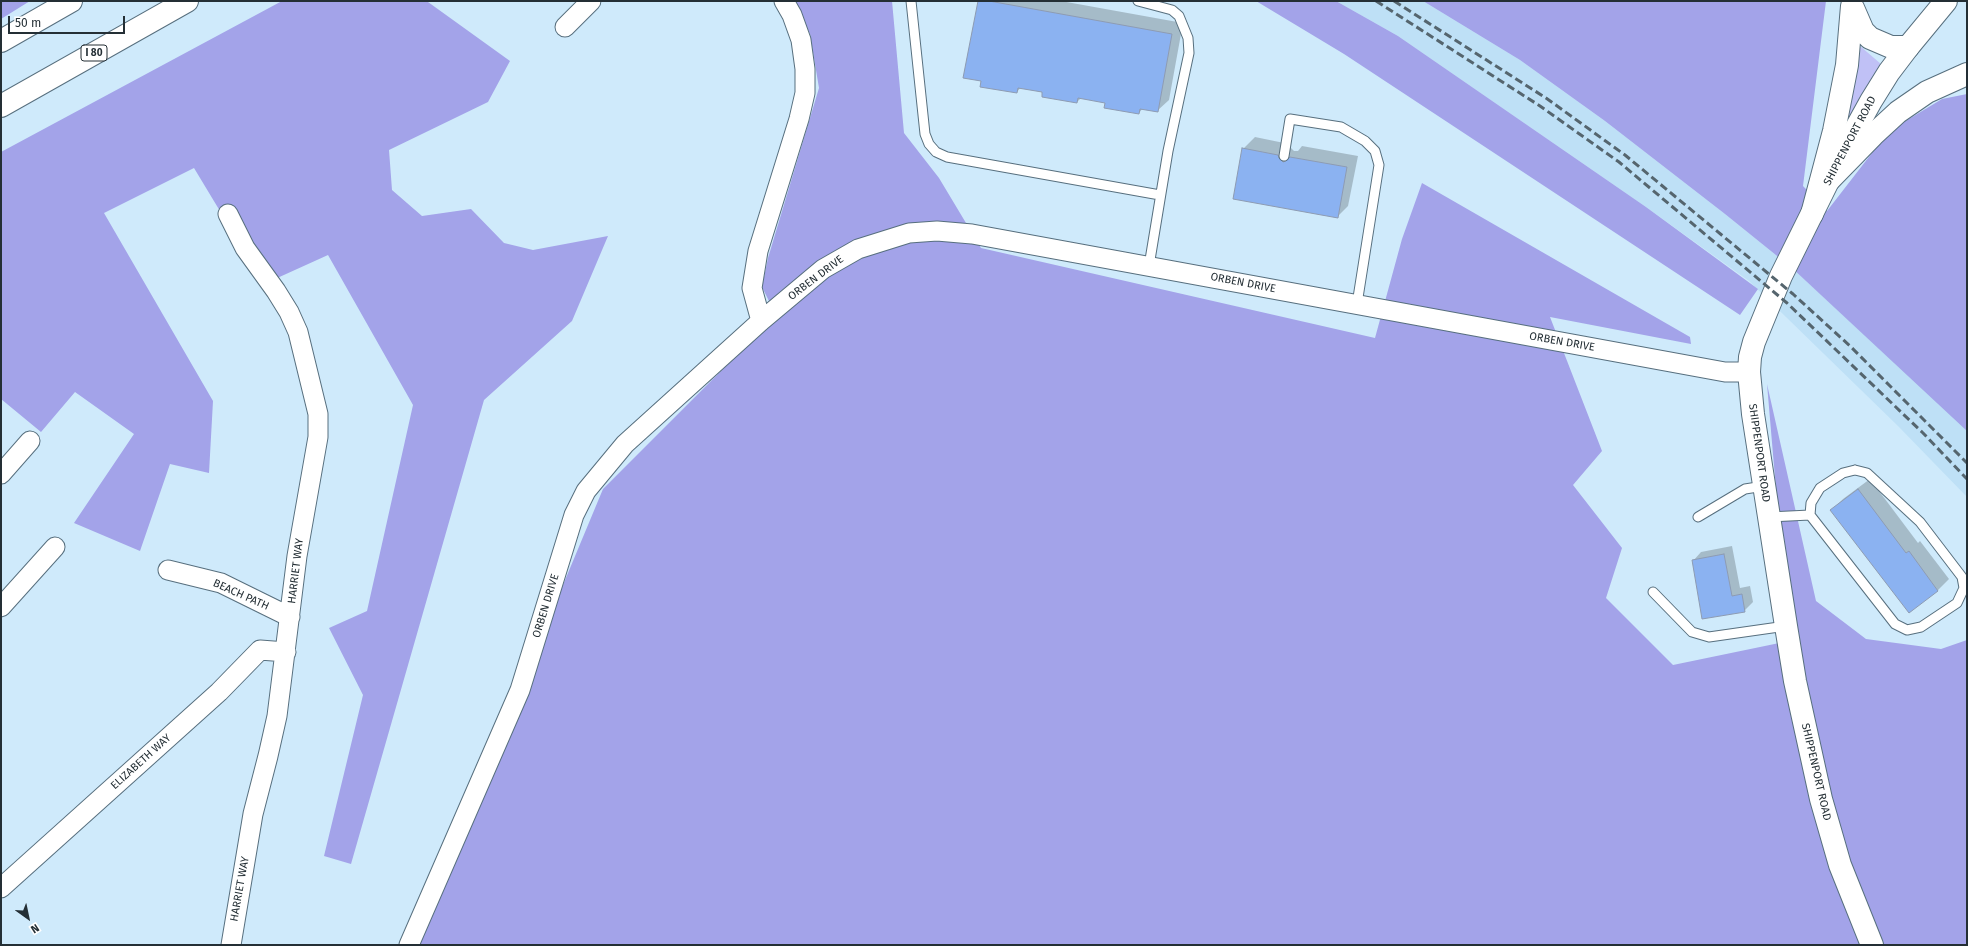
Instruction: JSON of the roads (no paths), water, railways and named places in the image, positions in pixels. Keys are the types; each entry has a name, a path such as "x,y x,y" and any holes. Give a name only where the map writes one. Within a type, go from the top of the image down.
{"main road":[{"path":"1,41 71,1"},
{"name":"I 80","path":"1,106 187,1"},
{"name":"SHIPPENPORT ROAD","path":"1872,945 1840,865 1821,799 1795,681 1753,414 1749,372 1750,357 1758,330 1781,276 1871,100 1889,72 1946,1"},
{"path":"1852,4 1863,31 1870,38 1891,47 1908,47"},
{"path":"1812,214 1834,130 1847,65 1852,4"},
{"path":"1829,180 1898,112 1927,92 1967,74"}],"street":[{"path":"565,27 591,1"},
{"path":"761,321 752,288 758,252 799,119 804,93 805,69 800,40 792,15 784,1"},
{"name":"HARRIET WAY","path":"228,214 245,248 276,291 295,325 318,414 318,437 297,556 277,716 253,814 231,945"},
{"name":"ORBEN DRIVE","path":"409,945 520,690 574,515 586,491 625,444 761,321 804,284 841,257 886,239 909,233 937,231 972,234 1725,372 1749,372"},
{"path":"1,474 30,441"},
{"path":"1,607 55,547"},
{"name":"BEACH PATH","path":"168,570 221,583 290,617"},
{"name":"ELIZABETH WAY","path":"1,888 219,692 260,650 286,652"}],"lane":[{"path":"911,1 925,134 929,144 936,152 948,157 1160,195"},
{"path":"1138,1 1172,10 1184,24 1188,38 1189,53 1160,195 1148,266"},
{"path":"1284,156 1290,119 1341,128 1365,141 1375,151 1379,165 1356,304"},
{"path":"1855,470 1866,474 1920,522 1960,572 1964,588 1960,598 1953,606 1921,627 1907,630 1901,628 1895,624 1810,515 1811,503 1820,488 1843,473 1855,470"},
{"path":"1698,517 1745,489 1764,486"},
{"path":"1769,517 1810,515"},
{"path":"1653,592 1692,632 1709,637 1786,626"}],"railway":[{"path":"1376,1 1540,106 1619,162 1787,303 1923,433 1967,479"},
{"path":"1394,1 1546,98 1625,155 1793,294 1850,346 1967,463"}]}
